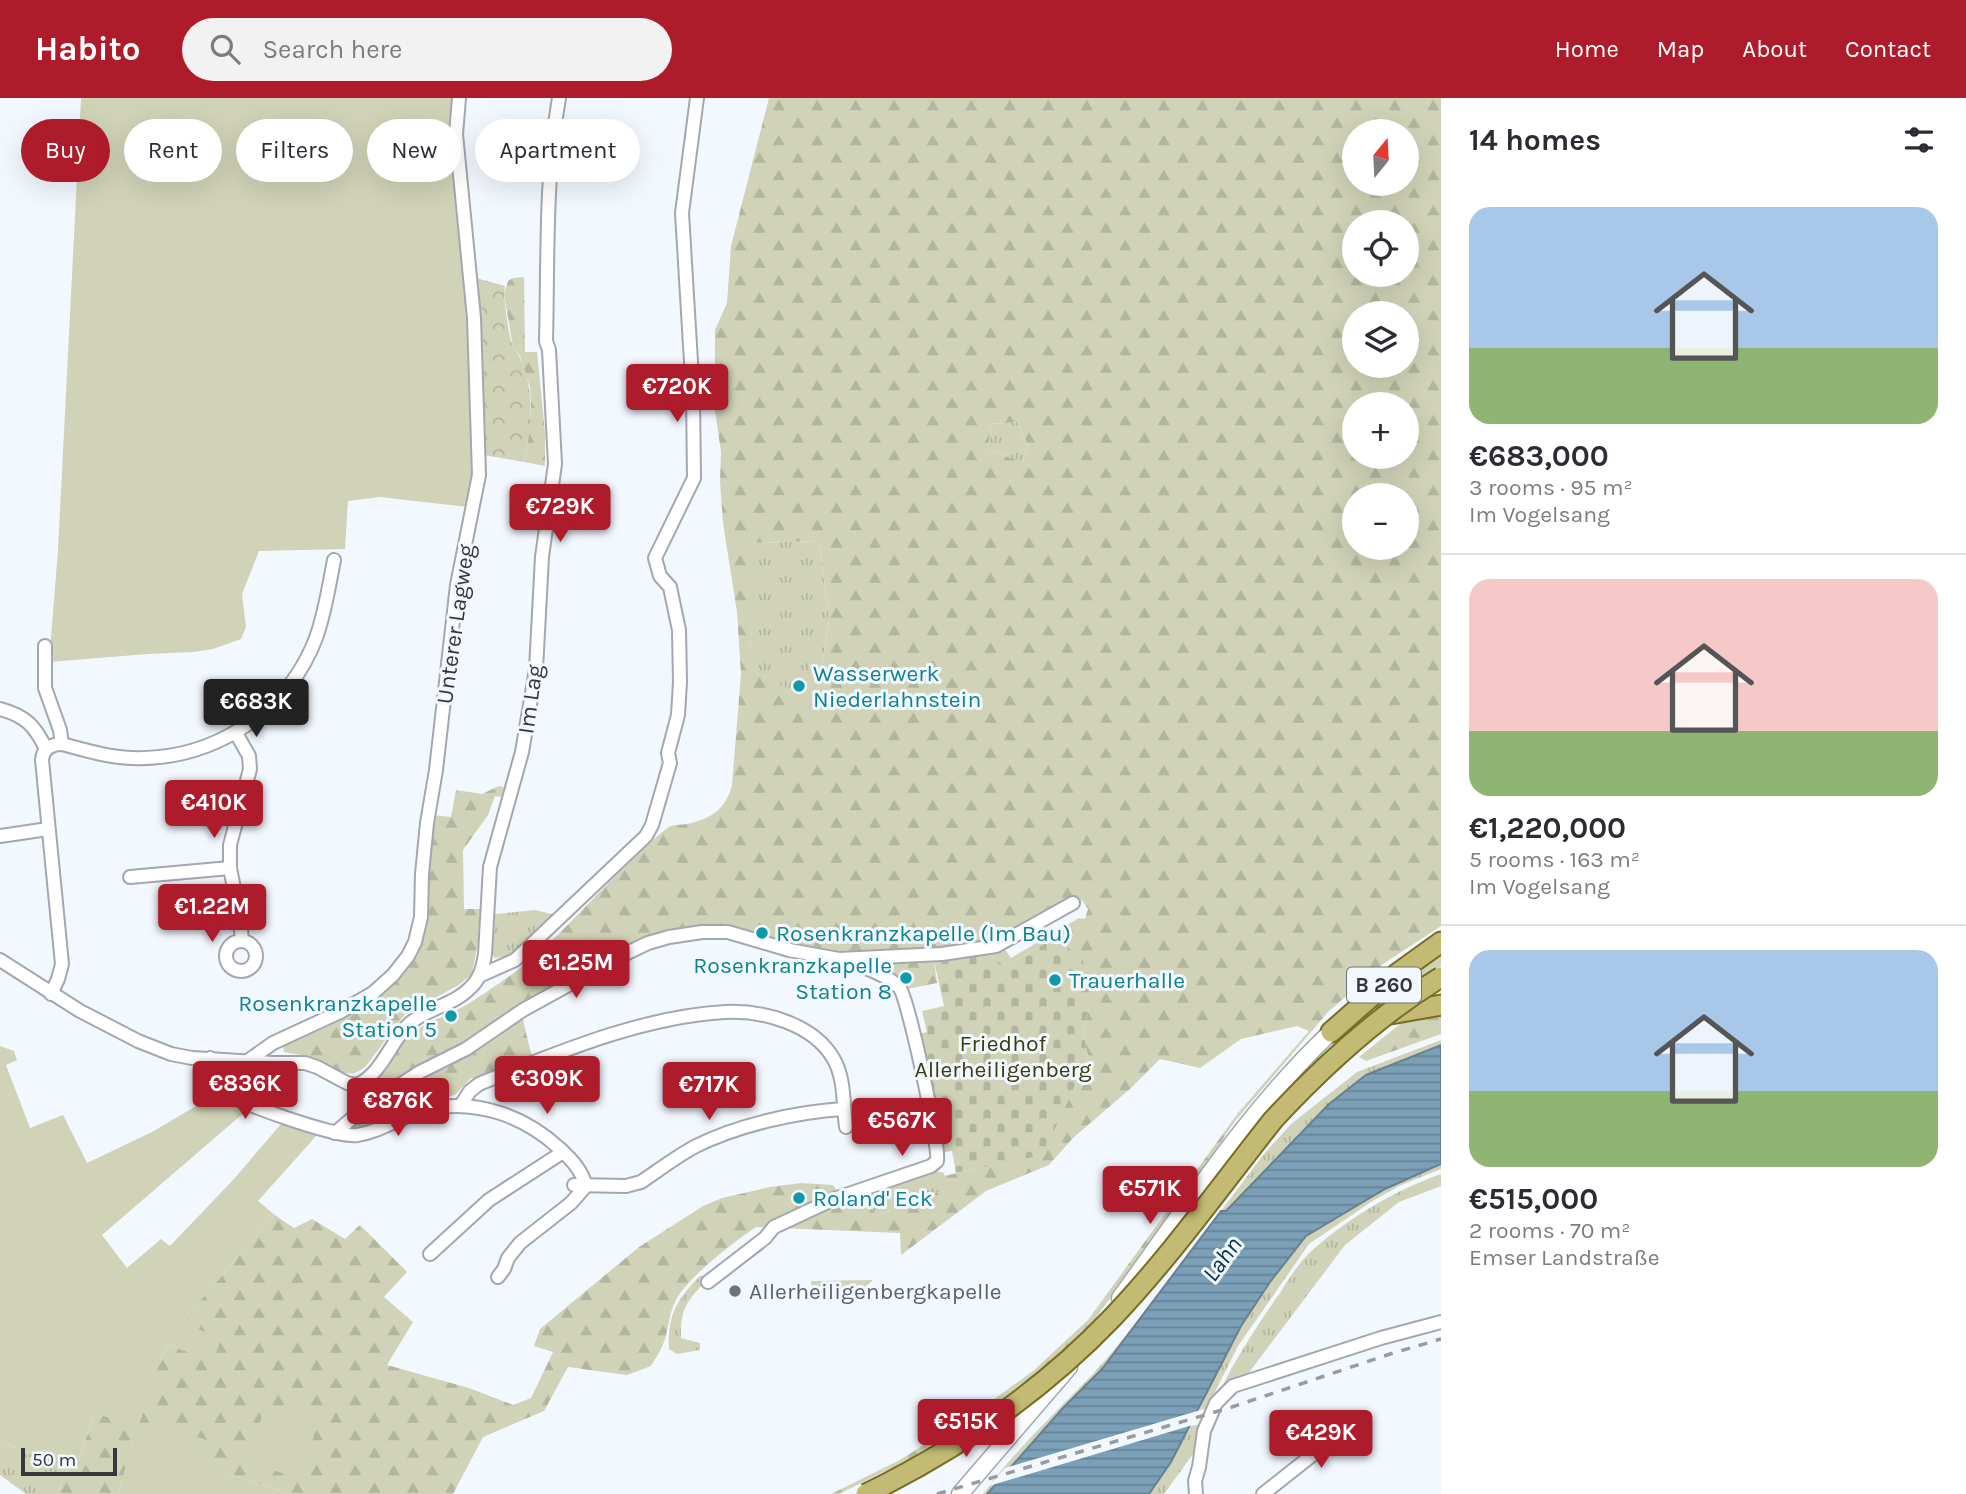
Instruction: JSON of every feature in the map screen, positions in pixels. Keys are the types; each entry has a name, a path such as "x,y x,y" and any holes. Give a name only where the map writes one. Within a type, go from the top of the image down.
{"main road":[{"name":"B 260","path":"1331,1031 1398,973 1441,942"},
{"name":"B 260","path":"866,1494 935,1457 996,1416 1083,1346 1135,1293 1273,1120 1297,1094 1368,1028 1441,977"},
{"name":"B 260","path":"1331,1031 1395,1012 1441,1005"}],"street":[{"name":"Unterer Lagweg","path":"249,1060 273,1043 340,1012 373,993 393,975 408,956 415,942 421,917 426,835 457,585 479,475 474,318 456,134 459,98"},
{"name":"Im Lag","path":"480,976 485,954 490,867 522,752 531,706 542,557 555,464 549,350 546,341 550,181 559,98"},
{"path":"0,960 79,1011 170,1054 305,1063 317,1066 347,1083 359,1085 376,1070 407,1026 424,1013 466,992 480,976 515,960 646,836 670,763 668,753 678,715 680,629 670,587 660,576 655,558 694,478 693,395 682,213 697,98"},
{"path":"51,994 62,964 42,774 46,749 62,744 101,755 132,758 172,755 212,744 236,733 269,708 299,672 317,635 334,560"},
{"path":"45,646 46,691 60,730 62,744"},
{"path":"0,709 20,716 31,724 46,749"},
{"path":"236,733 249,755 250,769 230,845 230,868 242,941"},
{"path":"0,836 48,829"},
{"path":"130,877 230,868"},
{"path":"839,959 942,954 995,946 1073,903"},
{"path":"335,1133 363,1109 420,1072 467,1049 522,1011 648,943 669,937 728,932 789,950 839,959 884,977 902,990 934,1126 937,1161 931,1166 834,1199 774,1227 766,1237 708,1282"},
{"path":"461,1105 470,1091 479,1084 602,1039 663,1022 736,1012 787,1022 802,1028 826,1047 835,1061 841,1082 846,1126"},
{"path":"960,1494 1071,1365 1249,1122 1307,1054 1331,1031"},
{"path":"210,1058 215,1086 229,1096 335,1133 356,1135 428,1109 461,1105 518,1119 540,1131 581,1171 580,1186 570,1203 520,1243 498,1277"},
{"path":"580,1186 631,1185 641,1182 694,1147 734,1130 822,1111 844,1109"},
{"path":"430,1254 489,1200 563,1152"},
{"path":"1196,1494 1195,1481 1204,1431 1216,1403 1233,1386 1381,1338 1441,1322"},
{"path":"1264,1494 1358,1419"}],"green space":[{"path":"81,98 453,98 451,119 367,119 367,182 455,182 468,315 475,474 467,507 380,497 348,501 345,549 259,551 242,594 246,627 241,639 213,649 193,652 49,662 58,550 77,182 110,182 110,119 80,119"},
{"path":"769,98 1441,98 1441,926 1383,964 1328,1012 1235,1121 1171,1216 1089,1327 1043,1369 989,1409 909,1459 839,1494 831,1494 898,1461 975,1413 1033,1371 1088,1320 1238,1113 1309,1031 1297,1026 1241,1039 1200,1068 1160,1059 1073,1138 1049,1165 986,1191 901,1255 900,1233 756,1227 712,1260 682,1291 673,1305 662,1347 651,1366 627,1375 568,1367 544,1411 483,1437 453,1494 290,1494 203,1463 138,1426 118,1494 57,1494 72,1461 77,1463 95,1414 160,1360 169,1345 213,1361 183,1323 275,1215 294,1228 312,1219 345,1239 360,1225 407,1272 384,1297 413,1322 387,1365 469,1388 513,1405 531,1398 553,1352 534,1346 540,1329 639,1247 703,1206 722,1198 801,1183 833,1185 838,1192 854,1187 860,1210 872,1208 874,1216 892,1209 891,1205 947,1190 944,1176 1043,1154 1088,1057 1083,1029 1091,1004 1056,937 1010,964 1003,965 989,954 934,961 937,983 897,991 856,969 728,938 677,939 649,948 600,972 522,1016 532,1057 470,1079 455,1095 405,1107 351,1129 358,1107 357,1092 381,1075 410,1035 472,1002 515,972 546,946 645,848 671,826 696,822 710,816 726,801 732,785 741,674 737,612 723,523 721,452 715,411 715,330 727,303 731,246","holes":["1018,422 1028,446 1023,462 988,450 991,424","819,541 829,620 823,660 805,698 751,669 750,543","1082,900 1088,909 1085,919 1079,918 1011,958 997,939 1076,906"]},
{"path":"524,277 525,352 537,352 545,432 545,466 524,462 531,410 530,388 520,356 513,347 504,294 508,281"},
{"path":"476,278 505,286 510,338 525,370 530,396 529,436 524,462 484,455"},
{"path":"1018,422 1028,446 1023,462 988,450 991,424"},
{"path":"819,541 829,620 823,660 805,699 751,669 749,543"},
{"path":"499,786 504,787 501,797 495,796 488,815 463,850 464,909 480,909 472,974 459,985 405,1014 366,1066 359,1071 347,1073 317,1059 284,1052 283,1046 342,1020 379,997 410,967 424,933 424,884 429,884 432,815 451,817 456,790 482,794"},
{"path":"535,910 555,915 508,956 494,958 492,951 495,914"},
{"name":"Friedhof Allerheiligenberg","path":"1056,937 1083,961 1091,1004 1083,1029 1088,1057 1043,1155 956,1173 952,1151 943,1152 918,1034 927,1032 922,1011 944,1006 934,961 989,954 1003,965 1010,964"},
{"path":"1441,949 1441,966 1373,1014 1351,1019"},
{"path":"1441,1014 1441,1034 1366,1061 1359,1057 1405,1020"},
{"path":"1441,1040 1441,1045 1366,1075 1329,1104 1226,1211 1221,1211 1264,1154 1291,1124 1357,1072"},
{"path":"0,1046 14,1051 17,1060 6,1065 30,1128 63,1115 87,1163 152,1132 213,1096 246,1111 102,1235 127,1268 161,1239 170,1246 234,1179 281,1124 317,1135 258,1201 275,1215 183,1323 221,1338 213,1362 169,1345 160,1360 139,1425 205,1439 204,1463 231,1475 290,1494 118,1494 138,1425 95,1414 77,1463 44,1450 31,1454 0,1441"},
{"path":"1441,1164 1441,1169 1399,1186 1309,1244 1238,1346 1207,1408 1199,1411 1241,1326 1270,1282 1306,1236 1385,1189"},
{"path":"932,1170 944,1173 948,1190 892,1205 892,1209 874,1216 860,1211 856,1196"},
{"path":"1441,1174 1441,1186 1399,1202 1345,1245 1245,1378 1221,1389 1256,1328 1296,1268 1311,1252 1344,1225 1375,1205"},
{"path":"1187,1257 1102,1369 1063,1408 987,1494 983,1494 1022,1447 1105,1361"},
{"path":"701,1275 706,1281 686,1306 681,1328 681,1338 700,1343 700,1350 677,1354 669,1349 672,1316 680,1299"},
{"path":"873,1280 861,1291 812,1292 811,1281"},
{"path":"266,1403 315,1418 313,1444 305,1472 309,1482 248,1462"},
{"path":"1201,1424 1196,1450 1164,1494 1149,1494 1191,1426"},
{"path":"0,1441 31,1454 43,1450 72,1461 57,1494 26,1494 0,1475"}],"water":[{"name":"Lahn","path":"1441,1045 1441,1164 1385,1189 1306,1236 1270,1282 1241,1326 1171,1462 1149,1494 987,1494 1063,1408 1102,1369 1221,1211 1226,1211 1329,1104 1366,1075"}],"pier":[{"path":"1204,1409 1196,1424 989,1486 1005,1468"}],"railway":[{"path":"937,1494 1232,1407 1441,1339"}],"place":[{"name":"Wasserwerk Niederlahnstein","path":"799,686"},
{"name":"Rosenkranzkapelle (Im Bau)","path":"762,933"},
{"name":"Rosenkranzkapelle Station 8","path":"906,978"},
{"name":"Trauerhalle","path":"1055,980"},
{"name":"Rosenkranzkapelle Station 5","path":"451,1016"},
{"name":"Roland' Eck","path":"799,1198"},
{"name":"Allerheiligenbergkapelle","path":"735,1291"}]}
